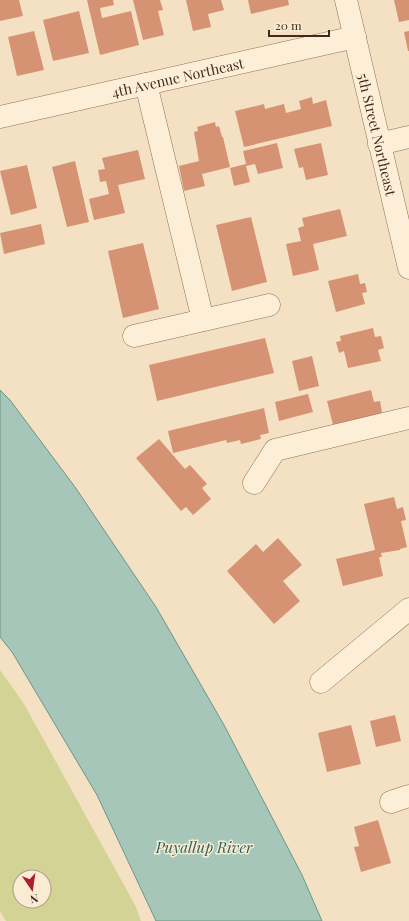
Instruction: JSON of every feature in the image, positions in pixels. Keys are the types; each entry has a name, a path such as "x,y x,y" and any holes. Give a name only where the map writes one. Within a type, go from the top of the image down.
{"street":[{"name":"5th Street Northeast","path":"346,0 409,268"},
{"name":"4th Avenue Northeast","path":"0,117 354,36"},
{"path":"146,84 203,320"},
{"path":"379,144 409,137"},
{"path":"134,336 269,305"},
{"path":"254,483 275,450 409,418"},
{"path":"321,682 409,609"}],"green space":[{"path":"0,670 24,704 135,905 141,921 6,921 0,911"}],"water":[{"name":"Puyallup River","path":"0,390 10,400 75,487 156,607 224,725 302,875 322,921 156,921 97,795 12,652 0,637"}],"building":[{"path":"0,0 19,0 23,16 0,21"},
{"path":"87,0 113,0 114,5 100,8 102,18 131,11 139,45 100,55"},
{"path":"133,0 160,0 163,10 158,11 164,35 143,40"},
{"path":"186,0 221,0 224,10 208,14 211,27 193,31"},
{"path":"248,0 288,0 289,5 251,14"},
{"path":"394,0 409,0 409,20 399,22"},
{"path":"79,11 89,53 53,61 43,20"},
{"path":"34,31 44,70 17,76 8,37"},
{"path":"409,31 409,51 408,51 404,32"},
{"path":"312,97 313,104 326,100 332,126 244,147 235,111 264,104 265,109 284,104 286,113 301,109 299,101"},
{"path":"215,122 216,127 219,126 223,137 230,167 202,174 205,186 184,191 179,166 199,161 194,132 198,131 197,127"},
{"path":"277,143 283,168 258,174 255,164 246,166 250,182 234,186 230,168 246,164 243,151"},
{"path":"321,143 328,175 306,180 303,167 299,168 294,149"},
{"path":"138,150 145,179 118,185 125,213 94,220 89,199 109,194 106,181 100,182 98,170 105,169 102,158"},
{"path":"75,161 89,222 67,227 52,167"},
{"path":"27,165 37,208 11,215 0,171"},
{"path":"340,209 347,236 313,244 319,270 293,276 286,244 301,241 298,228 304,226 302,218"},
{"path":"251,217 267,282 232,291 216,225"},
{"path":"41,224 45,244 4,254 0,233"},
{"path":"143,243 159,309 123,318 108,251"},
{"path":"358,274 360,284 365,283 367,292 362,293 365,304 336,312 328,281"},
{"path":"373,328 375,337 381,336 384,348 378,350 381,361 348,368 344,351 339,353 336,342 341,341 340,336"},
{"path":"265,338 274,373 157,401 149,365"},
{"path":"312,356 319,386 299,391 292,361"},
{"path":"371,390 374,402 380,401 382,413 333,425 327,401"},
{"path":"308,394 313,412 279,421 275,402"},
{"path":"264,408 269,433 260,435 261,439 241,444 240,440 227,443 226,440 173,453 168,431"},
{"path":"159,439 185,469 190,465 207,484 202,488 211,499 193,515 186,507 181,511 136,458"},
{"path":"394,497 397,509 403,507 406,520 401,521 407,547 400,550 381,553 382,557 379,557 383,576 343,586 336,559 375,550 364,504"},
{"path":"278,538 302,565 283,581 300,601 274,624 227,571 256,544 263,552"},
{"path":"395,715 401,741 376,747 370,721"},
{"path":"351,725 361,764 327,772 318,733"},
{"path":"378,820 391,863 361,872 354,847 359,846 354,827"}]}
